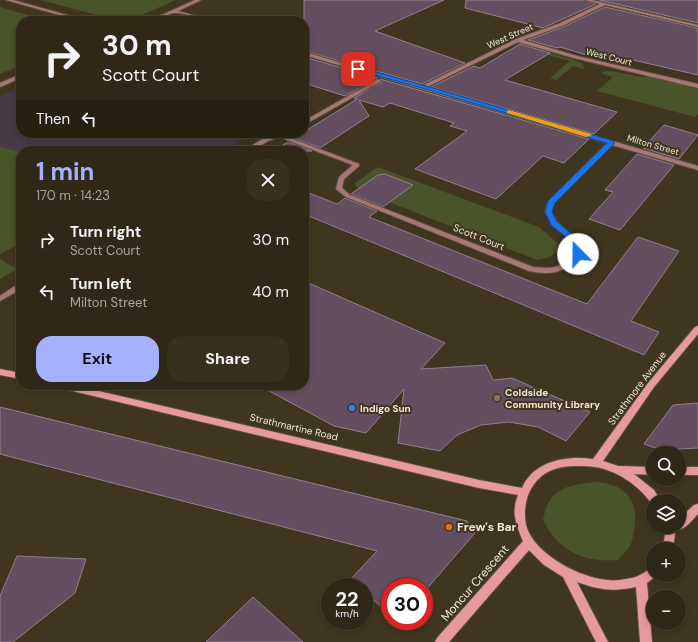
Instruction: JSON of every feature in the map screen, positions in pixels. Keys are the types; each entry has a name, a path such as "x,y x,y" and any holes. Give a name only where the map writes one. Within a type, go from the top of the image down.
{"street":[{"path":"8,0 67,16"},
{"path":"163,16 199,0"},
{"path":"587,0 698,26"},
{"name":"West Street","path":"424,87 518,40 560,25 604,4"},
{"path":"175,11 193,16"},
{"name":"West Court","path":"518,40 601,63 698,86"},
{"name":"Milton Street","path":"309,54 698,168"},
{"path":"0,85 16,78"},
{"path":"309,120 378,81"},
{"path":"256,146 266,140 273,138"},
{"name":"Scott Court","path":"291,138 357,165 341,178 339,189 348,196 532,269 550,271 568,266 578,254 575,241 554,223 548,212 551,202 611,142"},
{"path":"0,299 16,289"},
{"name":"Strathmore Avenue","path":"596,463 650,386 698,329"},
{"path":"0,372 16,375"},
{"name":"Strathmartine Road","path":"81,390 479,484 522,492"},
{"path":"646,577 641,580 618,586 593,584 568,576 546,561 529,542 521,524 519,508 522,492 533,476 550,466 572,461 596,463 617,470 637,482 649,494"},
{"path":"617,470 646,471"},
{"path":"686,471 698,471"},
{"path":"686,518 698,508"},
{"name":"Moncur Crescent","path":"441,642 529,542"},
{"path":"568,576 602,642"},
{"path":"641,580 646,642"}],"shaded area":[{"path":"16,89 16,138 245,138 231,146 16,146 16,151 0,147 0,96"}],"green space":[{"path":"40,0 176,0 139,16 100,16"},
{"path":"0,7 31,16 16,16 16,67 0,74"},
{"path":"534,48 577,61 583,64 584,69 573,66 556,80 550,78 570,61 528,50"},
{"path":"606,71 651,77 698,89 698,114 695,117 597,91 613,77 600,73"},
{"path":"0,147 16,151 16,246 0,254"},
{"path":"378,167 539,227 557,243 557,251 550,257 537,260 358,190 355,183"},
{"path":"0,259 16,270 0,279"},
{"path":"594,482 604,483 620,488 626,493 634,506 635,524 632,541 629,548 618,560 594,559 573,553 556,540 543,520 549,501 560,490 575,485"}],"building":[{"path":"304,0 444,0 375,31 465,63 422,84 309,52 309,16 304,16"},
{"path":"466,0 584,0 596,4 543,28 465,8"},
{"path":"599,0 698,0 698,23"},
{"path":"605,7 698,28 698,75 598,52 590,56 560,47 557,48 528,40 563,27"},
{"path":"520,44 550,53 505,80 617,112 594,134 431,87 474,66 480,68"},
{"path":"309,58 377,78 345,96 309,85"},
{"path":"380,79 589,139 564,163 543,156 496,199 415,169 467,131 450,126 454,123 390,103 383,107 359,100 369,116 320,148 294,138 309,138 309,129 357,99 354,98 382,81"},
{"path":"664,125 698,135 679,159 643,148"},
{"path":"288,142 299,146 281,146"},
{"path":"637,154 674,165 620,230 589,219 613,192 605,190"},
{"path":"385,174 413,185 383,207 351,194 378,175"},
{"path":"309,193 337,204 345,198 377,211 369,217 587,304 638,237 679,251 631,321 659,332 644,355 309,216"},
{"path":"309,283 445,343 421,369 486,365 493,380 512,378 590,412 566,441 538,427 509,422 481,425 457,435 440,451 398,443 404,389 366,433 334,426 267,390 309,390"},
{"path":"698,403 698,448 686,449 686,446 650,446 644,444 673,405"},
{"path":"0,407 467,521 475,533 433,582 433,578 381,578 381,606 373,600 373,578 352,578 377,551 0,454"},
{"path":"17,556 86,559 75,593 13,642 0,642 0,596"},
{"path":"253,597 303,642 206,642"}],"slow traffic":[{"path":"509,112 589,135"}],"place":[{"name":"Coldside Community Library","path":"497,398"},
{"name":"Indigo Sun","path":"352,408"},
{"name":"Frew's Bar","path":"449,527"}],"route":[{"path":"358,69 611,142 551,202 548,212 554,223 575,241 578,254"}]}
